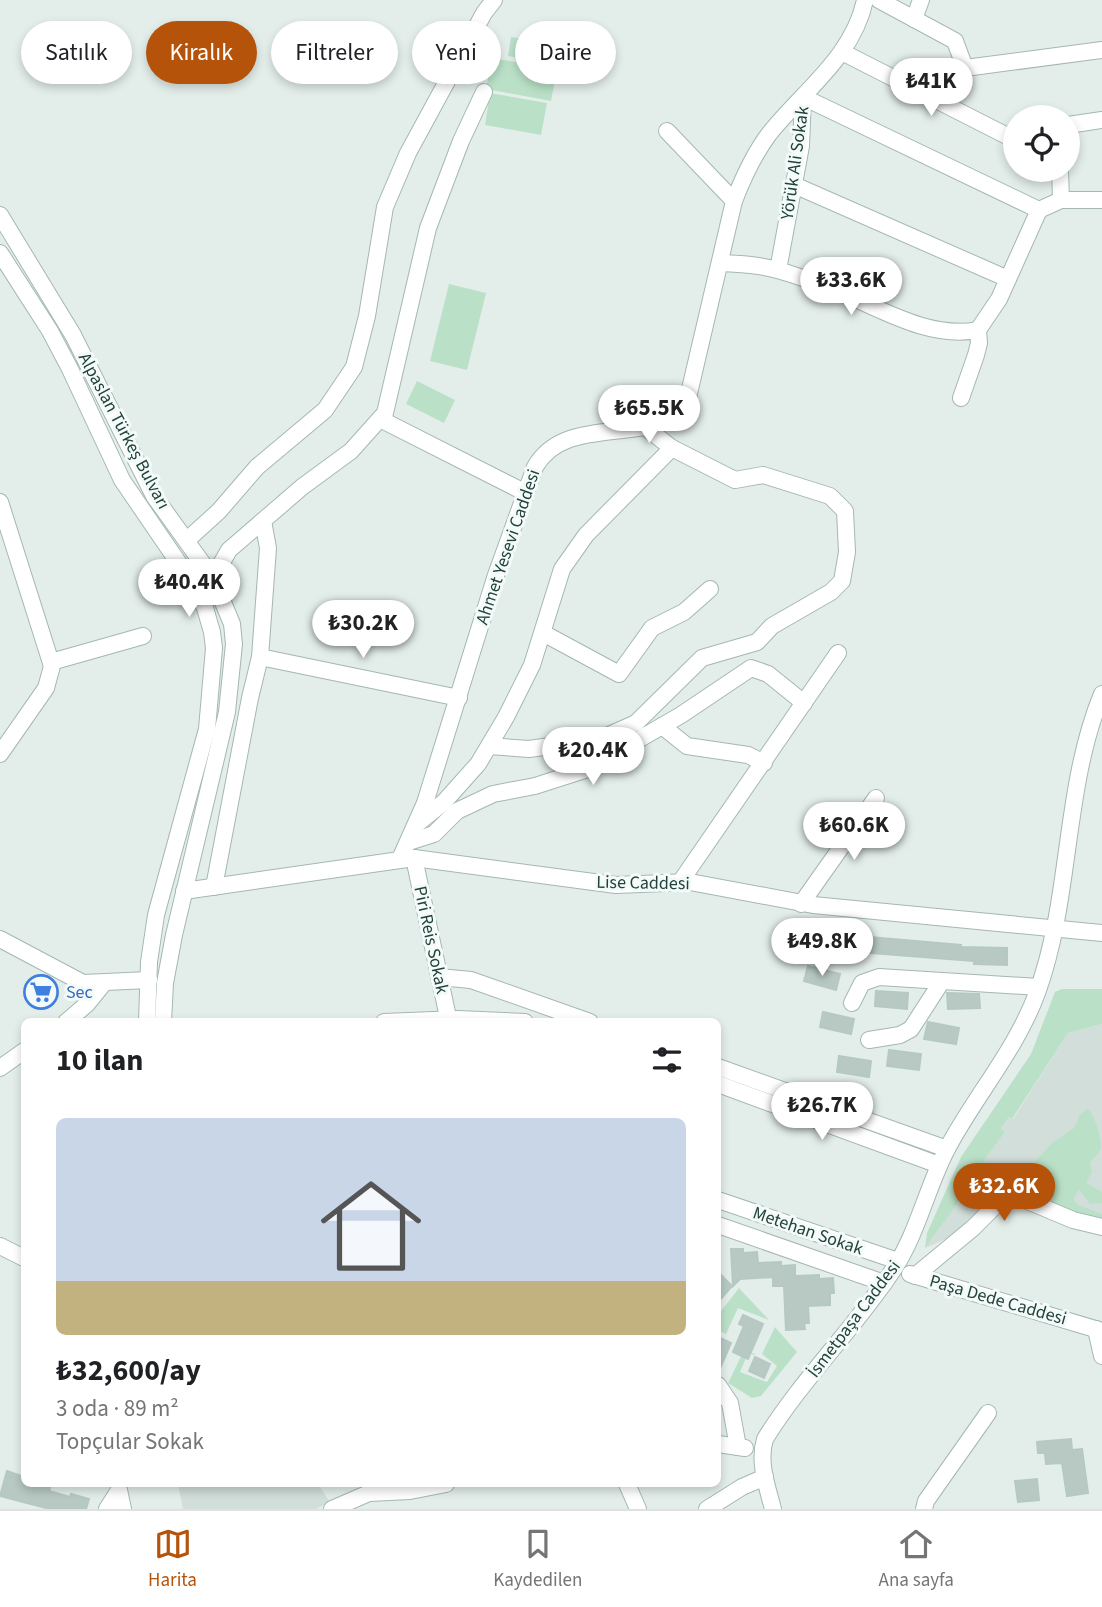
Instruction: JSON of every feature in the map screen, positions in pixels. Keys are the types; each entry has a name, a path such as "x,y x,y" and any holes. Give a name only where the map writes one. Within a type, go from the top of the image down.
{"street":[{"path":"187,540 219,511 257,467 326,410 354,367 367,316 386,207 408,152 484,13 494,0"},
{"name":"Ahmet Yesevi Caddesi","path":"407,858 409,842 418,823 459,698 496,575 541,456 575,436 645,427 672,419 681,413 687,404 734,201 768,136 842,52 856,26 865,0"},
{"path":"879,0 955,41 965,68 1102,50"},
{"path":"914,19 921,0"},
{"path":"842,52 1003,134"},
{"path":"213,578 229,550 302,487 351,451 386,413 428,228 461,141 484,92"},
{"path":"803,97 1039,210"},
{"name":"Yörük Ali Sokak","path":"778,270 801,146 803,97"},
{"path":"1080,123 1102,120"},
{"path":"667,131 734,201"},
{"path":"1060,182 1061,200"},
{"path":"794,185 1008,279"},
{"path":"961,398 979,343 978,330 999,299 1039,210 1061,200 1102,200"},
{"name":"Alpaslan Türkeş Bulvarı","path":"0,215 73,335 154,496 213,578 230,617 234,635 230,688 223,730 166,975 163,1018"},
{"name":"Alpaslan Türkeş Bulvarı","path":"0,253 71,369 122,480 193,584 205,608 212,632 213,660 206,729 156,915 147,1018"},
{"path":"721,263 769,267 826,286 932,329 959,334 978,330"},
{"path":"380,419 526,493"},
{"path":"489,746 529,749 600,739 636,723 702,658 757,642 772,626 831,592 842,581 847,552 845,511 830,496 763,475 735,480 672,448 645,427"},
{"path":"418,823 444,802 478,764 489,746 532,665 562,569 586,535 672,448"},
{"path":"0,502 51,662 46,688 0,754"},
{"path":"214,887 260,657 268,548 263,521"},
{"path":"543,633 619,674 652,628 684,612 710,590"},
{"path":"51,662 143,636"},
{"path":"681,881 838,653"},
{"path":"260,657 459,698"},
{"path":"409,842 433,834 457,811 493,794 535,786 587,769 662,726 751,668 768,674 804,703"},
{"name":"İsmetpaşa Caddesi","path":"762,1450 772,1428 892,1271 947,1149 1026,1022 1039,987 1055,927 1082,757 1102,694"},
{"path":"662,726 687,746 748,755 764,763"},
{"path":"801,904 876,798"},
{"name":"Lise Caddesi","path":"184,891 407,858 617,885 681,881 801,904 1102,933"},
{"name":"Piri Reis Sokak","path":"407,858 439,977 441,1018"},
{"path":"0,939 77,981 104,983 149,980"},
{"path":"439,977 471,980 579,1018"},
{"path":"852,1003 862,983 879,977 1039,987"},
{"path":"869,1040 900,1035 911,1029 942,981"},
{"path":"71,1018 87,1004 104,983"},
{"path":"0,1068 21,1053"},
{"path":"721,1068 947,1149"},
{"path":"721,1085 939,1165"},
{"path":"915,1276 1007,1198 1023,1199 1073,1220 1102,1227"},
{"name":"Metehan Sokak","path":"721,1201 892,1271"},
{"path":"721,1226 892,1271"},
{"path":"0,1246 21,1256"},
{"name":"Paşa Dede Caddesi","path":"892,1271 1099,1330"},
{"path":"1099,1330 1102,1356"},
{"path":"721,1390 730,1403 738,1447"},
{"path":"923,1509 988,1413"},
{"path":"721,1444 762,1450 773,1509"},
{"path":"706,1509 725,1505 742,1487 765,1477"},
{"path":"107,1509 119,1487"},
{"path":"119,1487 123,1509"},
{"path":"332,1509 378,1488 410,1491 427,1487"},
{"path":"628,1487 638,1509"}],"shaded area":[{"path":"1102,1024 1102,1222 1010,1185 1004,1186 964,1231 925,1248 985,1164 983,1160 1005,1132 1001,1128 1009,1117 1013,1119 1068,1033"},
{"path":"179,1487 320,1487 330,1502 316,1509 183,1509"}],"green space":[{"path":"511,37 515,38 515,57 508,56"},
{"path":"501,60 515,62 515,84 554,84 551,101 486,89 487,84 501,84"},
{"path":"490,93 547,103 541,135 485,125"},
{"path":"449,284 486,293 467,370 430,361"},
{"path":"417,381 455,400 444,423 406,404"},
{"path":"1062,989 1102,989 1102,1024 1068,1033 1012,1119 1009,1117 1001,1128 1005,1132 984,1160 986,1164 925,1248 927,1233 961,1157 1031,1054 1055,992"},
{"path":"1087,1109 1095,1121 1101,1149 1090,1163 1092,1172 1086,1183 1102,1192 1102,1203 1090,1204 1079,1189 1074,1198 1076,1204 1102,1214 1102,1223 1069,1213 1023,1192 1039,1167 1034,1163 1052,1143 1074,1128 1080,1115"},
{"path":"739,1288 769,1320 738,1308 726,1334 721,1332 721,1311"},
{"path":"775,1327 797,1352 761,1396 752,1398 728,1383 744,1350 755,1354 748,1353 740,1372 767,1382 777,1366 762,1354"}],"building":[{"path":"834,934 961,947 1007,948 1007,965 833,950"},
{"path":"808,966 840,974 836,990 804,981"},
{"path":"876,991 908,993 907,1009 875,1006"},
{"path":"947,993 979,994 980,1008 948,1009"},
{"path":"823,1012 854,1019 851,1034 820,1027"},
{"path":"928,1022 959,1028 956,1044 924,1039"},
{"path":"889,1050 921,1054 919,1070 887,1066"},
{"path":"839,1056 871,1061 869,1077 837,1072"},
{"path":"731,1249 743,1249 743,1253 757,1252 758,1263 781,1262 781,1266 795,1265 795,1276 819,1275 819,1279 833,1278 834,1293 830,1293 830,1305 808,1306 809,1323 804,1323 805,1329 786,1330 784,1286 773,1286 773,1277 740,1279 733,1286"},
{"path":"721,1275 732,1286 721,1299"},
{"path":"743,1315 763,1324 748,1359 733,1352 744,1326 739,1324"},
{"path":"721,1338 731,1343 721,1366"},
{"path":"755,1357 770,1364 764,1378 749,1371"},
{"path":"1071,1439 1072,1450 1082,1449 1088,1493 1067,1496 1062,1463 1046,1464 1045,1453 1038,1453 1037,1442"},
{"path":"7,1471 21,1476 21,1487 50,1487 49,1491 89,1499 86,1509 50,1509 0,1496"},
{"path":"1037,1479 1039,1500 1018,1502 1015,1481"}],"place":[{"name":"Sec","path":"41,992"}]}
